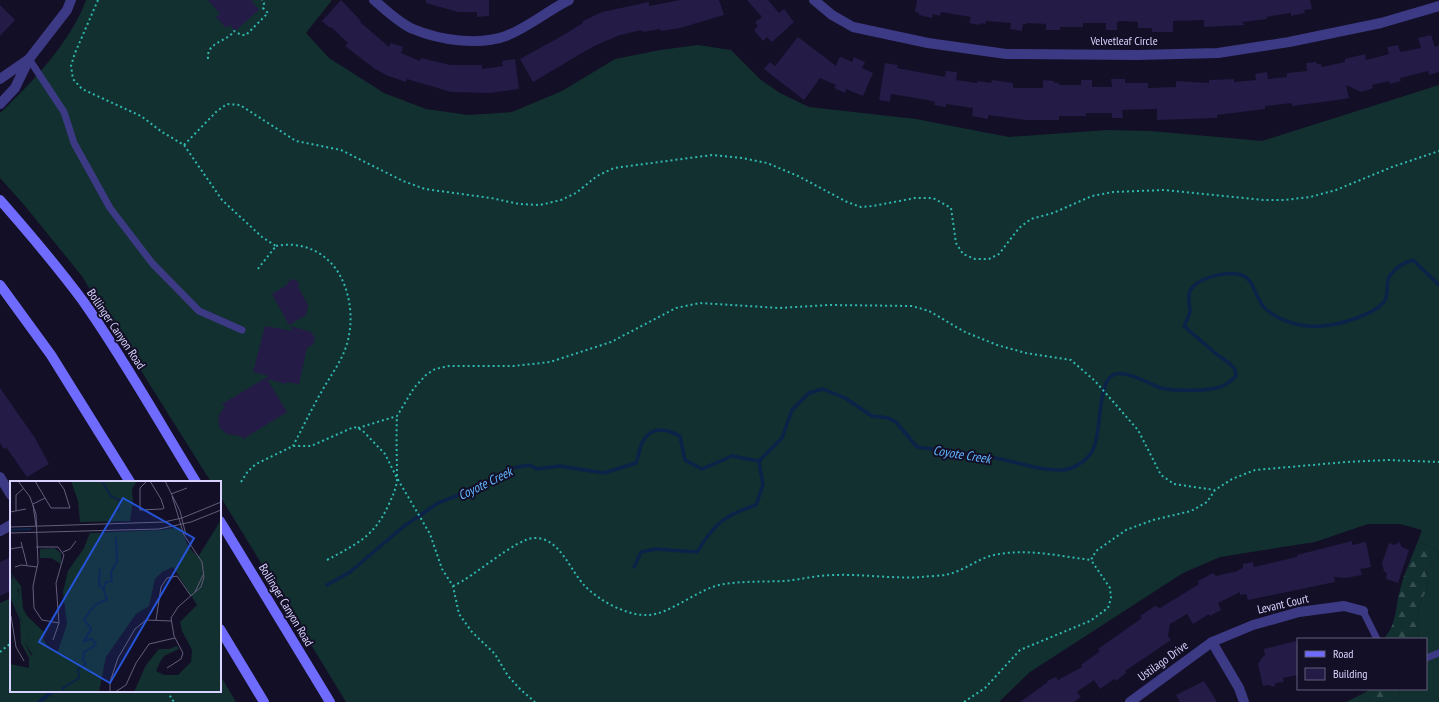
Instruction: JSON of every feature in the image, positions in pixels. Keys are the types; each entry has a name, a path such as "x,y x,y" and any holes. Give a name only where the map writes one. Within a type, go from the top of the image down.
{"main road":[{"name":"Bollinger Canyon Road","path":"0,200 36,241 83,302 127,369 195,481"},
{"path":"0,285 51,355 129,481"},
{"name":"Bollinger Canyon Road","path":"221,523 330,702"},
{"path":"221,632 264,702"}],"street":[{"path":"0,104 15,88 29,59 67,10 70,0"},
{"path":"374,0 413,29 429,34 465,41 504,37 524,28 567,0"},
{"name":"Velvetleaf Circle","path":"814,0 832,15 853,27 928,43 1006,54 1137,55 1218,53 1289,42 1381,23 1439,6"},
{"path":"0,79 29,59"},
{"path":"0,478 10,493"},
{"path":"0,531 10,526"},
{"name":"Levant Court","path":"1212,642 1253,625 1299,612 1344,606 1363,611"},
{"path":"1212,642 1238,688 1244,702"},
{"name":"Ustilago Drive","path":"1130,702 1212,642"}],"lane":[{"path":"29,59 64,112 74,143 110,208 152,263 199,311 242,330"},
{"path":"1363,611 1376,638"},
{"path":"1427,658 1439,654"}],"path":[{"path":"98,0 75,53 72,66 73,79 82,89 141,116 162,132 184,145 222,200 252,228 276,246"},
{"path":"208,59 211,48 216,43 230,37 234,31 240,35 246,35 268,13 263,8 264,3 262,0"},
{"path":"184,145 217,111 227,104 240,105 296,140 341,150 403,182 425,189 491,198 519,204 540,205 561,200 576,193 597,176 614,168 712,155 742,158 767,163 860,207 915,198 933,198 944,202 951,208 956,243 963,254 975,259 990,259 999,254 1019,228 1031,219 1053,213 1092,196 1113,192 1164,190 1264,200 1284,200 1310,197 1336,190 1392,167 1439,151"},
{"path":"257,270 276,246 285,244 301,246 320,253 328,260 342,276 347,290 350,308 350,334 342,356 293,446"},
{"path":"328,560 371,533 383,517 395,491 397,478 395,442 397,416 414,388 426,375 435,369 449,366 514,366 550,362 611,342 676,308 700,303 779,308 808,305 912,306 929,311 965,332 997,345 1026,353 1071,360 1096,381 1138,430 1161,475 1174,484 1215,490"},
{"path":"241,482 248,471 256,464 293,446 311,446 354,427 358,428 397,416"},
{"path":"358,428 362,430 385,454 397,478 430,534 442,569 453,586 459,614 472,632 495,654 508,676 520,690 535,702"},
{"path":"1091,560 1096,551 1126,530 1153,520 1190,511 1207,502 1215,490 1232,479 1255,470 1388,460 1439,462"},
{"path":"453,586 518,544 533,538 546,540 558,550 586,588 606,602 629,614 648,615 668,609 690,596 722,584 754,581 782,581 834,575 920,577 950,574 992,555 1012,552 1047,554 1091,560 1110,588 1111,598 1108,608 1090,621 1020,650 985,688 964,702"},
{"path":"0,652 10,644"},
{"path":"168,692 172,700 175,702"}],"green space":[{"path":"86,0 332,0 306,33 329,58 384,93 426,109 468,115 512,112 562,91 615,59 660,50 698,45 731,50 761,80 780,93 809,107 916,119 1009,137 1107,130 1151,131 1262,141 1439,85 1439,552 1418,541 1422,530 1400,524 1368,524 1315,542 1220,557 1183,573 1030,672 999,702 346,702 221,498 221,481 210,481 81,275 25,206 0,178 0,113 25,89 49,61 61,46 80,15"},
{"path":"1418,541 1439,552 1426,571 1428,587 1420,603 1417,622 1419,638 1384,638 1391,628 1395,616 1398,596"},
{"path":"1439,552 1439,702 1390,702 1399,694 1400,690 1427,690 1427,638 1419,638 1417,622 1420,603 1428,587 1426,571"},
{"path":"10,598 10,692 221,692 221,677 236,702 0,702 0,603"},
{"path":"1369,690 1400,690 1399,694 1390,702 1371,702 1364,693"},
{"path":"1364,693 1371,702 1346,702"}],"building":[{"path":"208,0 251,0 259,10 235,31 230,25 226,28 216,17 220,14"},
{"path":"341,0 361,21 360,22 389,47 391,43 403,47 401,53 420,61 421,58 450,65 482,65 482,69 503,66 502,61 515,59 519,89 490,93 451,92 407,79 406,82 386,75 375,69 345,46 348,43 331,27 330,28 322,21"},
{"path":"426,0 489,0 489,16 477,17 477,12 458,12 426,3"},
{"path":"680,0 719,0 724,15 680,28 643,32 642,30 620,35 594,46 533,82 520,59 560,37 583,23 583,21 602,12 649,2 649,6"},
{"path":"747,0 768,0 779,13 784,9 794,22 772,42 767,37 763,41 754,30 758,26 755,22 762,17"},
{"path":"917,0 1310,0 1312,9 1304,10 1305,13 1291,16 1291,13 1266,17 1267,19 1243,22 1244,25 1204,27 1204,20 1173,21 1173,32 1152,32 1152,28 1138,28 1138,22 1120,21 1117,22 1117,30 1106,30 1106,23 1083,23 1083,27 1060,27 1060,30 1046,30 1046,24 1027,23 1023,24 1022,31 1010,29 1011,23 986,21 985,24 981,23 980,25 969,23 971,17 941,12 940,16 933,14 932,18 919,15 919,13 915,12"},
{"path":"0,5 15,20 0,36"},
{"path":"1431,35 1435,47 1439,45 1439,72 1429,75 1428,71 1400,78 1401,81 1390,84 1389,81 1372,85 1373,88 1361,92 1346,85 1349,98 1292,106 1292,103 1265,106 1265,109 1217,115 1217,118 1157,120 1157,109 1122,110 1123,118 1112,118 1112,113 1086,113 1086,116 1059,116 1059,120 1026,120 988,115 988,119 972,116 973,108 946,104 946,107 934,105 935,102 928,100 891,94 890,102 879,100 885,63 898,65 897,68 945,77 946,71 957,72 956,80 991,83 992,80 1013,83 1013,88 1043,88 1043,80 1054,81 1054,83 1059,83 1059,85 1081,85 1081,80 1092,80 1092,87 1112,87 1111,79 1125,79 1125,83 1148,83 1148,88 1176,87 1176,81 1209,83 1209,80 1234,79 1234,82 1256,80 1255,74 1267,72 1268,79 1287,77 1287,73 1307,71 1306,63 1316,62 1317,64 1321,64 1322,67 1345,62 1345,59 1365,54 1366,60 1389,54 1387,47 1398,45 1400,52 1421,48 1418,38"},
{"path":"798,37 836,66 839,58 841,57 852,62 854,57 865,62 862,68 873,73 863,96 846,89 845,93 834,88 836,85 820,78 804,100 764,69 770,62 775,66"},
{"path":"292,279 296,280 299,284 298,287 308,305 306,315 289,325 272,294 287,285"},
{"path":"265,326 293,331 290,326 311,332 315,338 313,345 307,348 299,384 287,382 286,384 267,379 287,412 243,439 241,436 227,434 220,428 218,420 220,413 225,407 222,404 269,376 253,372"},
{"path":"0,388 35,438 49,464 27,477 6,447 4,449 0,443"},
{"path":"1352,541 1352,545 1366,542 1371,567 1360,569 1362,575 1345,578 1334,577 1335,582 1248,600 1246,594 1240,595 1240,592 1218,603 1221,610 1210,616 1209,614 1193,624 1187,614 1170,624 1168,636 1171,640 1125,671 1126,673 1116,681 1114,679 1100,689 1094,680 1077,692 1081,697 1074,702 1020,702 1048,682 1047,681 1056,677 1058,680 1082,667 1081,665 1100,651 1098,649 1142,618 1140,616 1155,606 1160,608 1199,584 1198,581 1213,573 1216,576 1238,571 1243,568 1243,564 1253,562 1254,567 1297,557 1297,555"},
{"path":"1399,542 1402,547 1409,550 1398,583 1386,579 1387,574 1384,571 1382,563 1389,543 1395,545"},
{"path":"10,557 10,591 0,596 0,562"},
{"path":"1296,641 1297,675 1283,678 1284,682 1276,683 1274,687 1268,685 1263,686 1258,664 1265,655 1264,649"},
{"path":"1204,681 1217,702 1180,702 1176,695"}],"waterway":[{"name":"Coyote Creek","path":"759,461 782,438 792,410 809,393 823,389 845,398 872,416 888,418 896,422 917,447 1001,459 1044,469 1063,470 1072,468 1088,457 1095,445 1104,389 1108,380 1113,375 1130,375 1161,388 1173,390 1211,389 1227,384 1236,376 1235,369 1229,363 1184,326 1190,312 1190,291 1200,281 1217,275 1242,275 1247,278 1254,288 1262,305 1267,310 1281,319 1305,326 1328,325 1345,322 1363,316 1378,308 1385,300 1387,294 1387,283 1391,274 1403,264 1413,260 1439,285"},
{"name":"Coyote Creek","path":"327,585 350,572 403,527 438,503 470,492 479,486 493,481 508,469 529,465 537,469 560,466 604,473 636,463 643,441 651,432 660,430 665,430 680,436 685,460 702,469 732,456 759,461"},
{"path":"634,567 641,552 656,549 697,552 709,534 721,522 736,513 756,505 763,485 759,461"},
{"name":"Coyote Creek","path":"39,702 52,692"}]}
